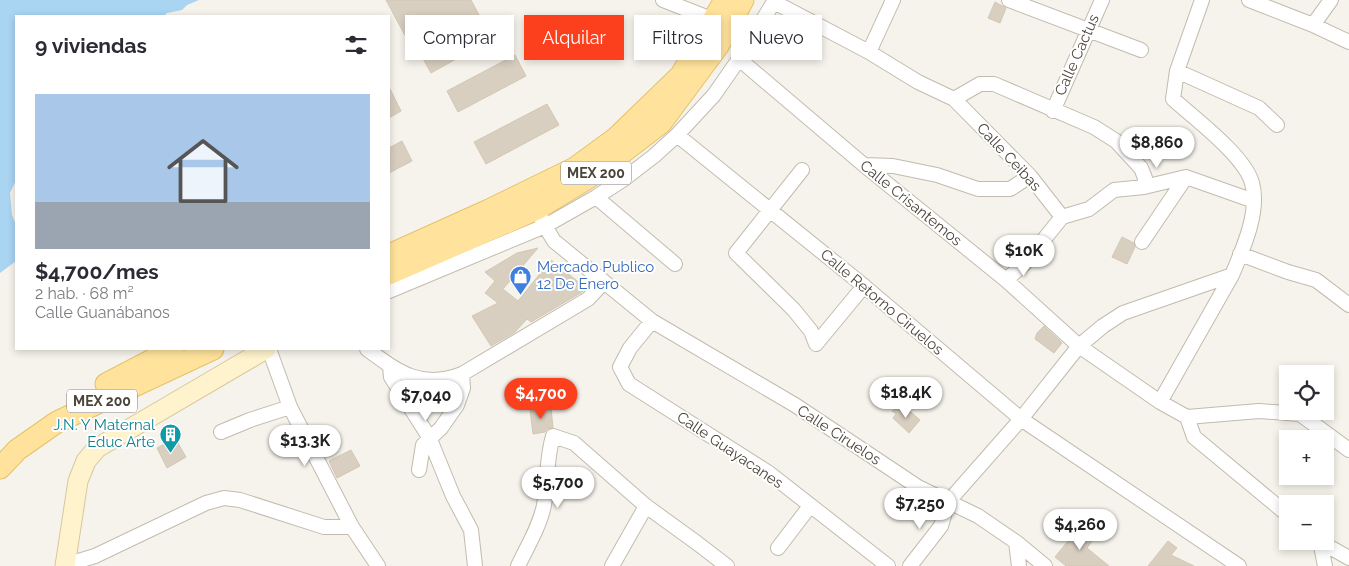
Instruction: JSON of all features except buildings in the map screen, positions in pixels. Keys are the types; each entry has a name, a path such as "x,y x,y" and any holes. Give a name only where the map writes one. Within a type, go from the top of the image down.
{"main road":[{"name":"MEX 200","path":"717,15 725,0"},
{"name":"MEX 200","path":"390,274 541,218 588,178 661,123 718,46 743,0"},
{"name":"MEX 200","path":"390,254 489,210 575,168 616,138 681,75 690,60"},
{"name":"MEX 200","path":"0,450 48,412 171,350"},
{"name":"MEX 200","path":"0,468 17,450 57,422 211,350"},
{"path":"65,566 78,481 86,461 97,448 265,350"}],"street":[{"path":"663,0 701,15"},
{"path":"869,52 893,0"},
{"path":"1009,0 1142,50"},
{"name":"Calle Cactus","path":"1053,111 1102,0"},
{"path":"1160,402 1232,275 1248,235 1254,201 1252,182 1242,165 1226,146 1173,100 1177,70 1202,0"},
{"path":"1249,0 1314,25 1349,42"},
{"path":"1314,25 1331,0"},
{"path":"766,15 774,1"},
{"name":"Calle Ceibas","path":"774,1 869,52 918,82 954,99 1030,176 1062,217"},
{"path":"390,291 541,218 596,197 624,179 677,135 714,95 738,60"},
{"name":"Calle Crisantemos","path":"740,60 864,165 1006,280 1079,346 1160,402 1188,417"},
{"path":"1177,70 1259,108 1276,125"},
{"path":"954,99 980,84 994,84 1094,127 1116,141 1141,168 1145,178 1144,187"},
{"name":"Calle Retorno Ciruelos","path":"677,135 864,286 1021,419 1239,566"},
{"path":"864,165 893,166 937,175 978,189 1010,189 1030,176"},
{"path":"802,170 736,253 794,310 811,330 816,344 864,286"},
{"path":"1006,280 1025,262 1062,217 1089,209 1114,190 1144,187 1186,178 1254,201"},
{"path":"1142,242 1186,178"},
{"path":"596,197 675,264"},
{"name":"Calle Ciruelos","path":"541,218 554,241 652,321 795,405 918,487 978,516 1016,542 1045,566"},
{"path":"1240,254 1316,280 1349,305"},
{"path":"910,566 941,526 948,502 1021,419 1079,346 1103,326 1123,313 1232,275"},
{"path":"367,350 390,366 416,379 448,380 462,374 588,299 604,282"},
{"name":"Calle Guayacanes","path":"652,321 630,348 620,367 629,384 769,473 888,566"},
{"path":"267,350 290,406 352,527 378,566"},
{"path":"390,366 391,377 429,437 453,496 471,530 475,566"},
{"path":"419,470 423,445 429,437 441,428 457,405 463,388 462,374"},
{"path":"221,432 290,406"},
{"path":"1279,508 1194,437 1188,417 1259,411 1300,414 1349,450"},
{"path":"518,566 544,506 548,451 553,436 574,443 646,506 698,542 727,566"},
{"path":"65,566 95,556 206,503 224,498 240,500 324,527 352,527"},
{"path":"612,566 646,506"},
{"path":"778,548 810,506"},
{"path":"1016,542 1019,566"},
{"path":"1334,549 1349,558"},
{"path":"1322,550 1325,566"}],"water":[{"path":"0,0 199,0 187,5 182,10 165,15 15,15 15,182 10,193 12,215 15,222 15,262 0,273"}],"place":[{"name":"Mercado Publico 12 De Enero","path":"521,295"},
{"name":"J.N. Y Maternal Educ Arte","path":"171,453"}]}
